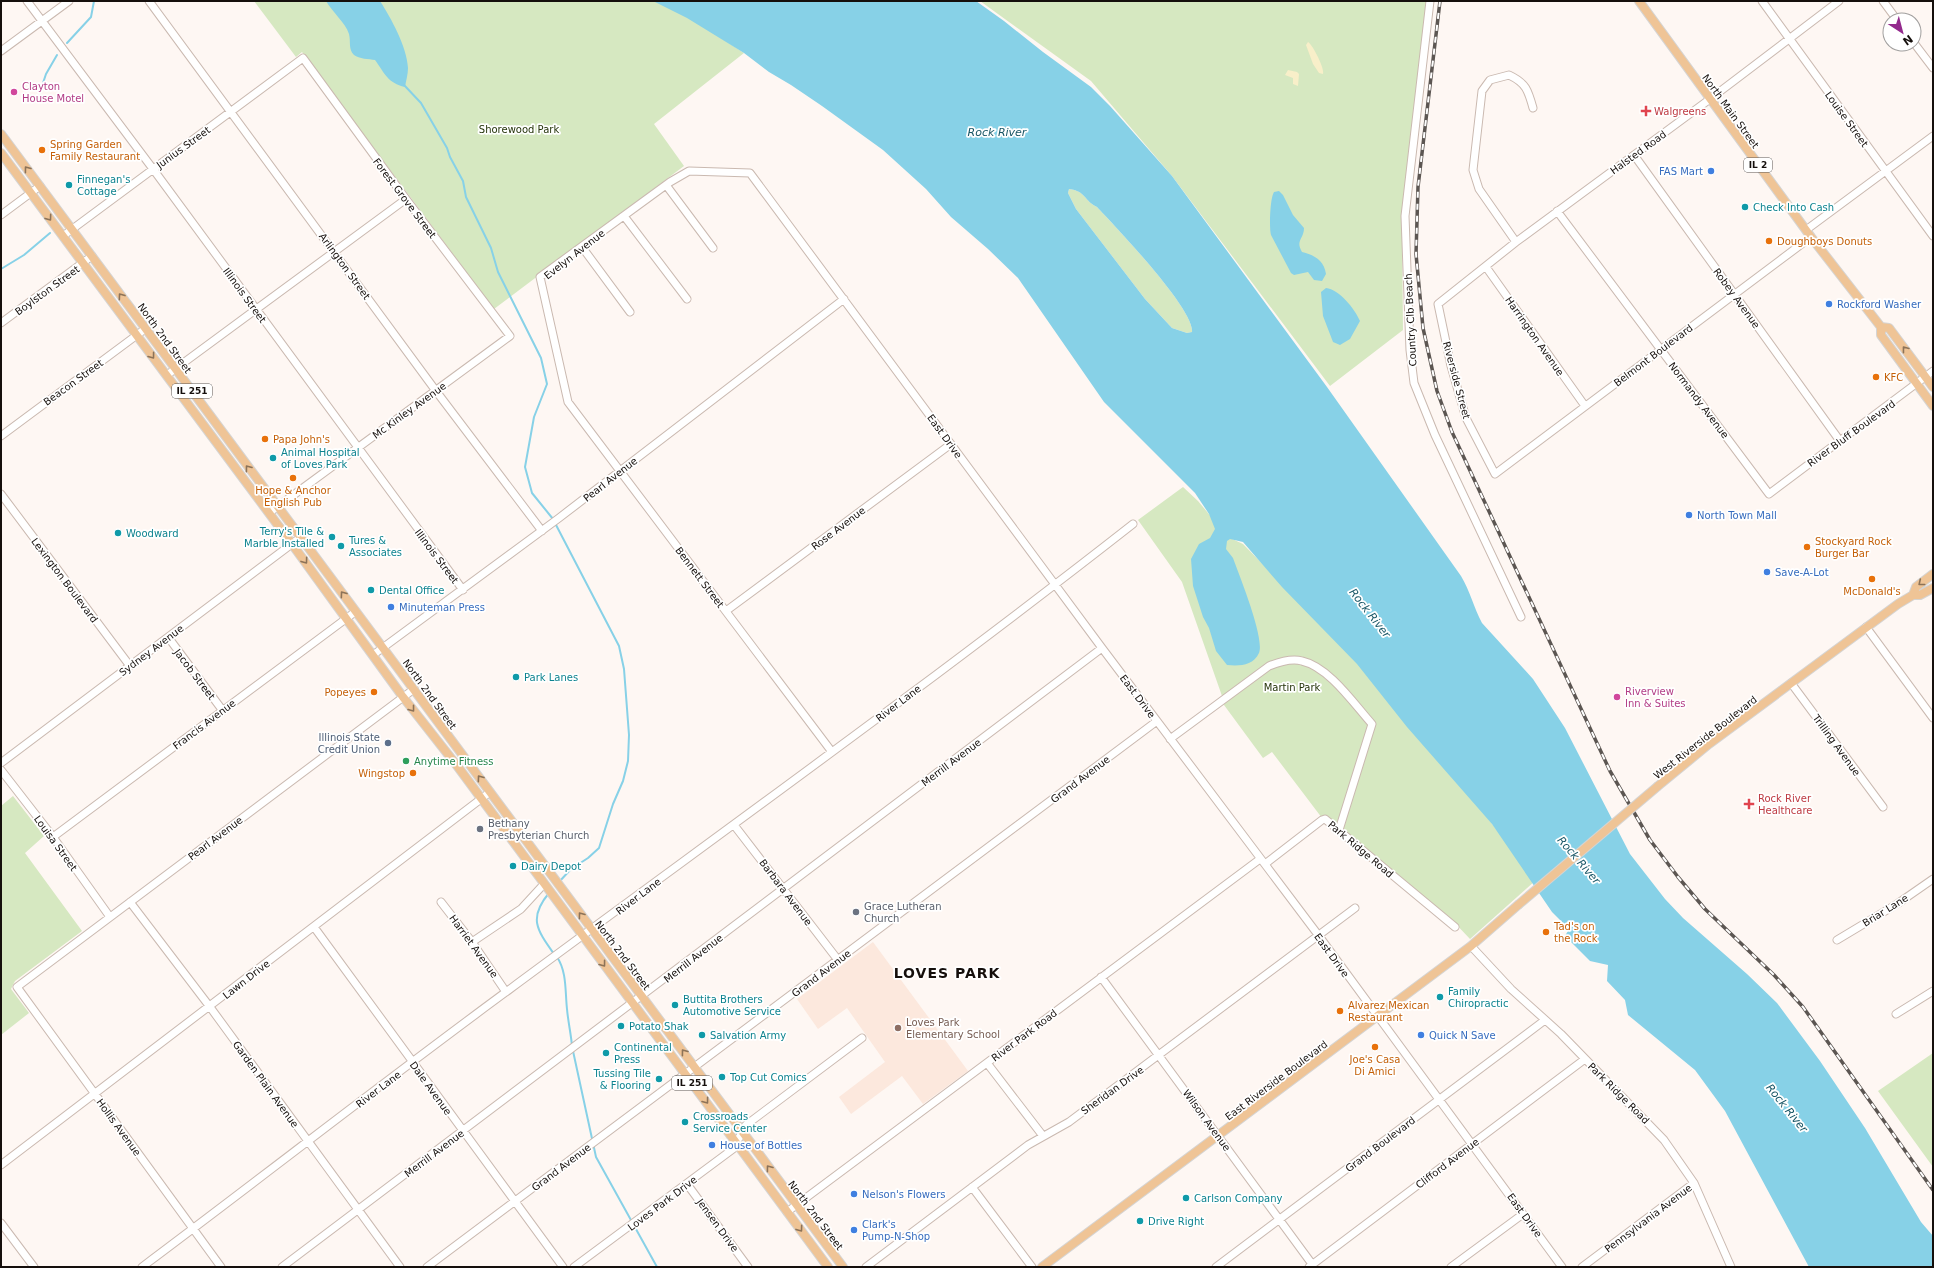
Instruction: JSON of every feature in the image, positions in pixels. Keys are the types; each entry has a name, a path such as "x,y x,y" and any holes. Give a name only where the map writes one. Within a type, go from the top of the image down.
{"main road":[{"name":"North Main Street","path":"1639,1 1809,234 1881,327 1881,335 1933,406"},
{"name":"North 2nd Street","path":"1,134 843,1267"},
{"name":"North 2nd Street","path":"1,153 82,264 137,335 292,544 403,697 737,1142 828,1267"},
{"name":"North Main Street","path":"1881,327 1889,328 1933,387"},
{"name":"West Riverside Boulevard","path":"1913,595 1916,587 1933,574"},
{"name":"West Riverside Boulevard","path":"1518,905 1709,744 1866,627 1913,595 1920,595 1933,588"},
{"name":"East Riverside Boulevard","path":"1042,1267 1471,946 1518,905"}],"street":[{"name":"Illinois Street","path":"27,1 153,169 255,310 463,590"},
{"path":"1,51 69,1"},
{"name":"Arlington Street","path":"149,1 436,390 545,528"},
{"name":"Country Clb Beach","path":"1430,1 1406,216 1410,350 1414,383 1435,435 1521,617"},
{"name":"Louise Street","path":"1762,1 1933,236"},
{"name":"Halsted Road","path":"1438,304 1557,211 1710,99 1839,1"},
{"path":"1883,1 1891,12"},
{"path":"1921,52 1933,68"},
{"name":"Junius Street","path":"62,236 303,58"},
{"name":"Forest Grove Street","path":"303,58 406,199 510,336"},
{"path":"1516,242 1479,189 1473,170 1482,91 1490,80 1509,75 1524,83 1530,95 1533,108"},
{"name":"Belmont Boulevard","path":"1495,474 1734,294 1885,171 1933,136"},
{"name":"Robey Avenue","path":"1634,155 1840,441"},
{"name":"Evelyn Avenue","path":"568,402 540,277 689,171"},
{"name":"East Drive","path":"689,171 750,173 1102,648 1319,936 1562,1267"},
{"path":"1,215 40,186"},
{"path":"666,186 713,248"},
{"path":"167,375 406,199"},
{"name":"Normandy Avenue","path":"1557,211 1769,494"},
{"path":"624,216 687,299"},
{"path":"582,247 630,312"},
{"name":"Boylston Street","path":"1,323 92,256"},
{"name":"Harrington Avenue","path":"1486,267 1585,406"},
{"name":"Pearl Avenue","path":"373,655 559,518 844,299"},
{"name":"Riverside Street","path":"1438,304 1451,366 1466,418 1495,474"},
{"name":"Beacon Street","path":"1,436 146,329"},
{"name":"Mc Kinley Avenue","path":"269,514 510,336"},
{"name":"River Bluff Boulevard","path":"1769,494 1933,371"},
{"name":"Bennett Street","path":"568,402 621,470 832,752"},
{"name":"Rose Avenue","path":"726,611 951,444"},
{"name":"Lexington Boulevard","path":"1,494 130,666"},
{"name":"River Lane","path":"142,1267 506,992 734,825 1056,585 1133,524"},
{"name":"Sydney Avenue","path":"1,763 301,537"},
{"name":"Francis Avenue","path":"53,837 355,612"},
{"path":"1866,627 1933,718"},
{"name":"Jacob Street","path":"168,637 223,711"},
{"name":"Merrill Avenue","path":"282,1267 462,1131 580,1045 783,889 1102,648"},
{"path":"1170,739 1269,666 1282,661 1301,660 1318,667 1333,680 1372,724 1339,830"},
{"name":"Trilling Avenue","path":"1790,683 1883,807"},
{"name":"Pearl Avenue","path":"17,987 414,689"},
{"name":"Grand Avenue","path":"427,1267 1157,721"},
{"name":"Louisa Street","path":"1,770 53,837 110,917"},
{"name":"Lawn Drive","path":"1,1165 490,792"},
{"name":"Park Ridge Road","path":"1263,862 1322,820 1328,821 1455,927"},
{"name":"Barbara Avenue","path":"734,825 838,960"},
{"name":"River Park Road","path":"787,1212 1101,977 1263,862"},
{"name":"Briar Lane","path":"1837,940 1897,904 1933,879"},
{"path":"472,942 521,909 545,885"},
{"name":"Garden Plain Avenue","path":"130,902 210,1007 400,1267"},
{"name":"Harriet Avenue","path":"441,902 472,942 506,992"},
{"name":"Sheridan Drive","path":"866,1267 1042,1136 1069,1122 1159,1056 1355,908"},
{"name":"Dale Avenue","path":"314,927 412,1063 563,1267"},
{"name":"Park Ridge Road","path":"1471,946 1511,989 1545,1020 1653,1127 1694,1183 1731,1267"},
{"name":"Wilson Avenue","path":"1101,977 1280,1218 1310,1266"},
{"name":"Hollis Avenue","path":"17,987 221,1267"},
{"path":"1896,1014 1933,991"},
{"name":"Grand Boulevard","path":"1216,1267 1545,1020"},
{"name":"Loves Park Drive","path":"578,1266 733,1149 746,1125 862,1038"},
{"name":"Clifford Avenue","path":"1310,1266 1585,1059"},
{"path":"987,1063 1042,1136"},
{"name":"Pennsylvania Avenue","path":"1582,1267 1694,1183"},
{"name":"Jensen Drive","path":"687,1184 748,1267"},
{"path":"972,1187 1032,1267"},
{"path":"1451,1267 1524,1214"},
{"path":"1,1223 34,1267"}],"shaded area":[{"name":"Loves Park Elementary School","path":"873,942 968,1071 923,1104 902,1076 851,1114 839,1097 885,1062 847,1008 818,1029 797,999"}],"green space":[{"name":"Shorewood Park","path":"254,1 664,1 744,53 654,124 684,166 494,309 302,52 296,57"},
{"path":"980,1 1427,1 1402,232 1403,330 1330,386 1172,176 1091,81"},
{"path":"1069,189 1079,192 1097,207 1152,268 1181,306 1190,321 1192,332 1187,333 1172,328 1145,299 1076,209 1068,193"},
{"name":"Martin Park","path":"1183,487 1198,501 1228,537 1243,544 1357,661 1466,789 1535,881 1470,939 1453,921 1322,818 1272,752 1263,758 1224,705 1182,582 1138,520"},
{"path":"13,796 44,836 25,853 82,931 15,981 11,989 29,1013 1,1035 1,806"},
{"path":"1933,1053 1933,1167 1878,1091"}],"sand":[{"path":"1308,42 1318,57 1323,74 1319,73 1313,64 1306,45"},
{"path":"1288,70 1299,74 1298,86 1293,84 1293,78 1285,75"}],"water":[{"path":"326,1 380,1 402,42 405,51 408,68 405,87 395,83 384,74 375,60 361,58 352,53 347,30 342,21"},
{"name":"Rock River","path":"653,1 976,1 1091,87 1110,106 1172,176 1327,387 1461,576 1482,623 1533,679 1565,728 1630,854 1665,899 1683,918 1747,974 1777,1003 1820,1061 1865,1128 1921,1222 1933,1236 1933,1267 1809,1267 1725,1111 1695,1070 1628,1015 1625,1000 1607,981 1608,965 1590,961 1565,936 1569,929 1552,912 1492,824 1407,727 1357,664 1282,587 1243,542 1230,539 1227,541 1226,549 1233,558 1255,621 1260,645 1259,653 1249,663 1241,665 1227,665 1216,651 1193,586 1191,559 1199,544 1210,538 1215,529 1209,514 1195,493 1104,402 1018,278 988,249 951,217 926,189 883,150 822,106 769,72 744,53 687,18","holes":["1069,189 1075,190 1097,207 1152,268 1181,306 1190,321 1192,332 1187,333 1172,328 1145,299 1076,209 1068,193"]},
{"path":"1279,191 1283,195 1293,215 1304,228 1299,245 1302,252 1318,259 1325,269 1326,274 1322,281 1314,280 1308,272 1294,275 1291,273 1271,235 1270,220 1272,200 1274,192"},
{"path":"1326,288 1336,292 1346,300 1360,321 1350,339 1340,345 1333,342 1323,316 1321,292"}],"waterway":[{"path":"67,43 91,17 94,1"},
{"path":"40,92 46,74 57,55"},
{"path":"404,85 421,103 447,148 450,157 463,181 466,197 491,248 498,272 541,358 547,384 534,417 525,467 532,493 553,519"},
{"path":"1,269 24,255 50,233"},
{"path":"555,523 619,646 624,669 629,735 628,761 623,781 613,804 599,848 588,858 571,869 559,882"},
{"path":"549,893 542,902 537,917 537,924 539,931 554,954"},
{"path":"557,957 564,975 567,1014 572,1046"},
{"path":"573,1051 596,1157 657,1267"}],"railway":[{"path":"1440,1 1418,187 1416,254 1423,328 1437,391 1452,432 1610,771 1650,840 1705,909 1774,975 1803,1007 1933,1190"}],"place":[{"name":"Clayton House Motel","path":"14,92"},
{"name":"Walgreens","path":"1646,111"},
{"name":"Spring Garden Family Restaurant","path":"42,150"},
{"name":"FAS Mart","path":"1711,171"},
{"name":"Finnegan's Cottage","path":"69,185"},
{"name":"Check Into Cash","path":"1745,207"},
{"name":"Doughboys Donuts","path":"1769,241"},
{"name":"Rockford Washer","path":"1829,304"},
{"name":"KFC","path":"1876,377"},
{"name":"Papa John's","path":"265,439"},
{"name":"Animal Hospital of Loves Park","path":"273,458"},
{"name":"Hope & Anchor English Pub","path":"293,478"},
{"name":"North Town Mall","path":"1689,515"},
{"name":"Woodward","path":"118,533"},
{"name":"Terry's Tile & Marble Installed","path":"332,537"},
{"name":"Tures & Associates","path":"341,546"},
{"name":"Stockyard Rock Burger Bar","path":"1807,547"},
{"name":"Save-A-Lot","path":"1767,572"},
{"name":"McDonald's","path":"1872,579"},
{"name":"Dental Office","path":"371,590"},
{"name":"Minuteman Press","path":"391,607"},
{"name":"Park Lanes","path":"516,677"},
{"name":"Popeyes","path":"374,692"},
{"name":"Riverview Inn & Suites","path":"1617,697"},
{"name":"Illinois State Credit Union","path":"388,743"},
{"name":"Anytime Fitness","path":"406,761"},
{"name":"Wingstop","path":"413,773"},
{"name":"Rock River Healthcare","path":"1749,804"},
{"name":"Bethany Presbyterian Church","path":"480,829"},
{"name":"Dairy Depot","path":"513,866"},
{"name":"Grace Lutheran Church","path":"856,912"},
{"name":"Tad's on the Rock","path":"1546,932"},
{"name":"Family Chiropractic","path":"1440,997"},
{"name":"Buttita Brothers Automotive Service","path":"675,1005"},
{"name":"Alvarez Mexican Restaurant","path":"1340,1011"},
{"name":"Potato Shak","path":"621,1026"},
{"name":"Loves Park Elementary School","path":"898,1028"},
{"name":"Salvation Army","path":"702,1035"},
{"name":"Quick N Save","path":"1421,1035"},
{"name":"Joe's Casa Di Amici","path":"1375,1047"},
{"name":"Continental Press","path":"606,1053"},
{"name":"Top Cut Comics","path":"722,1077"},
{"name":"Tussing Tile & Flooring","path":"659,1079"},
{"name":"Crossroads Service Center","path":"685,1122"},
{"name":"House of Bottles","path":"712,1145"},
{"name":"Nelson's Flowers","path":"854,1194"},
{"name":"Carlson Company","path":"1186,1198"},
{"name":"Drive Right","path":"1140,1221"},
{"name":"Clark's Pump-N-Shop","path":"854,1230"}],"district":[{"name":"LOVES PARK","path":"947,973"}]}
